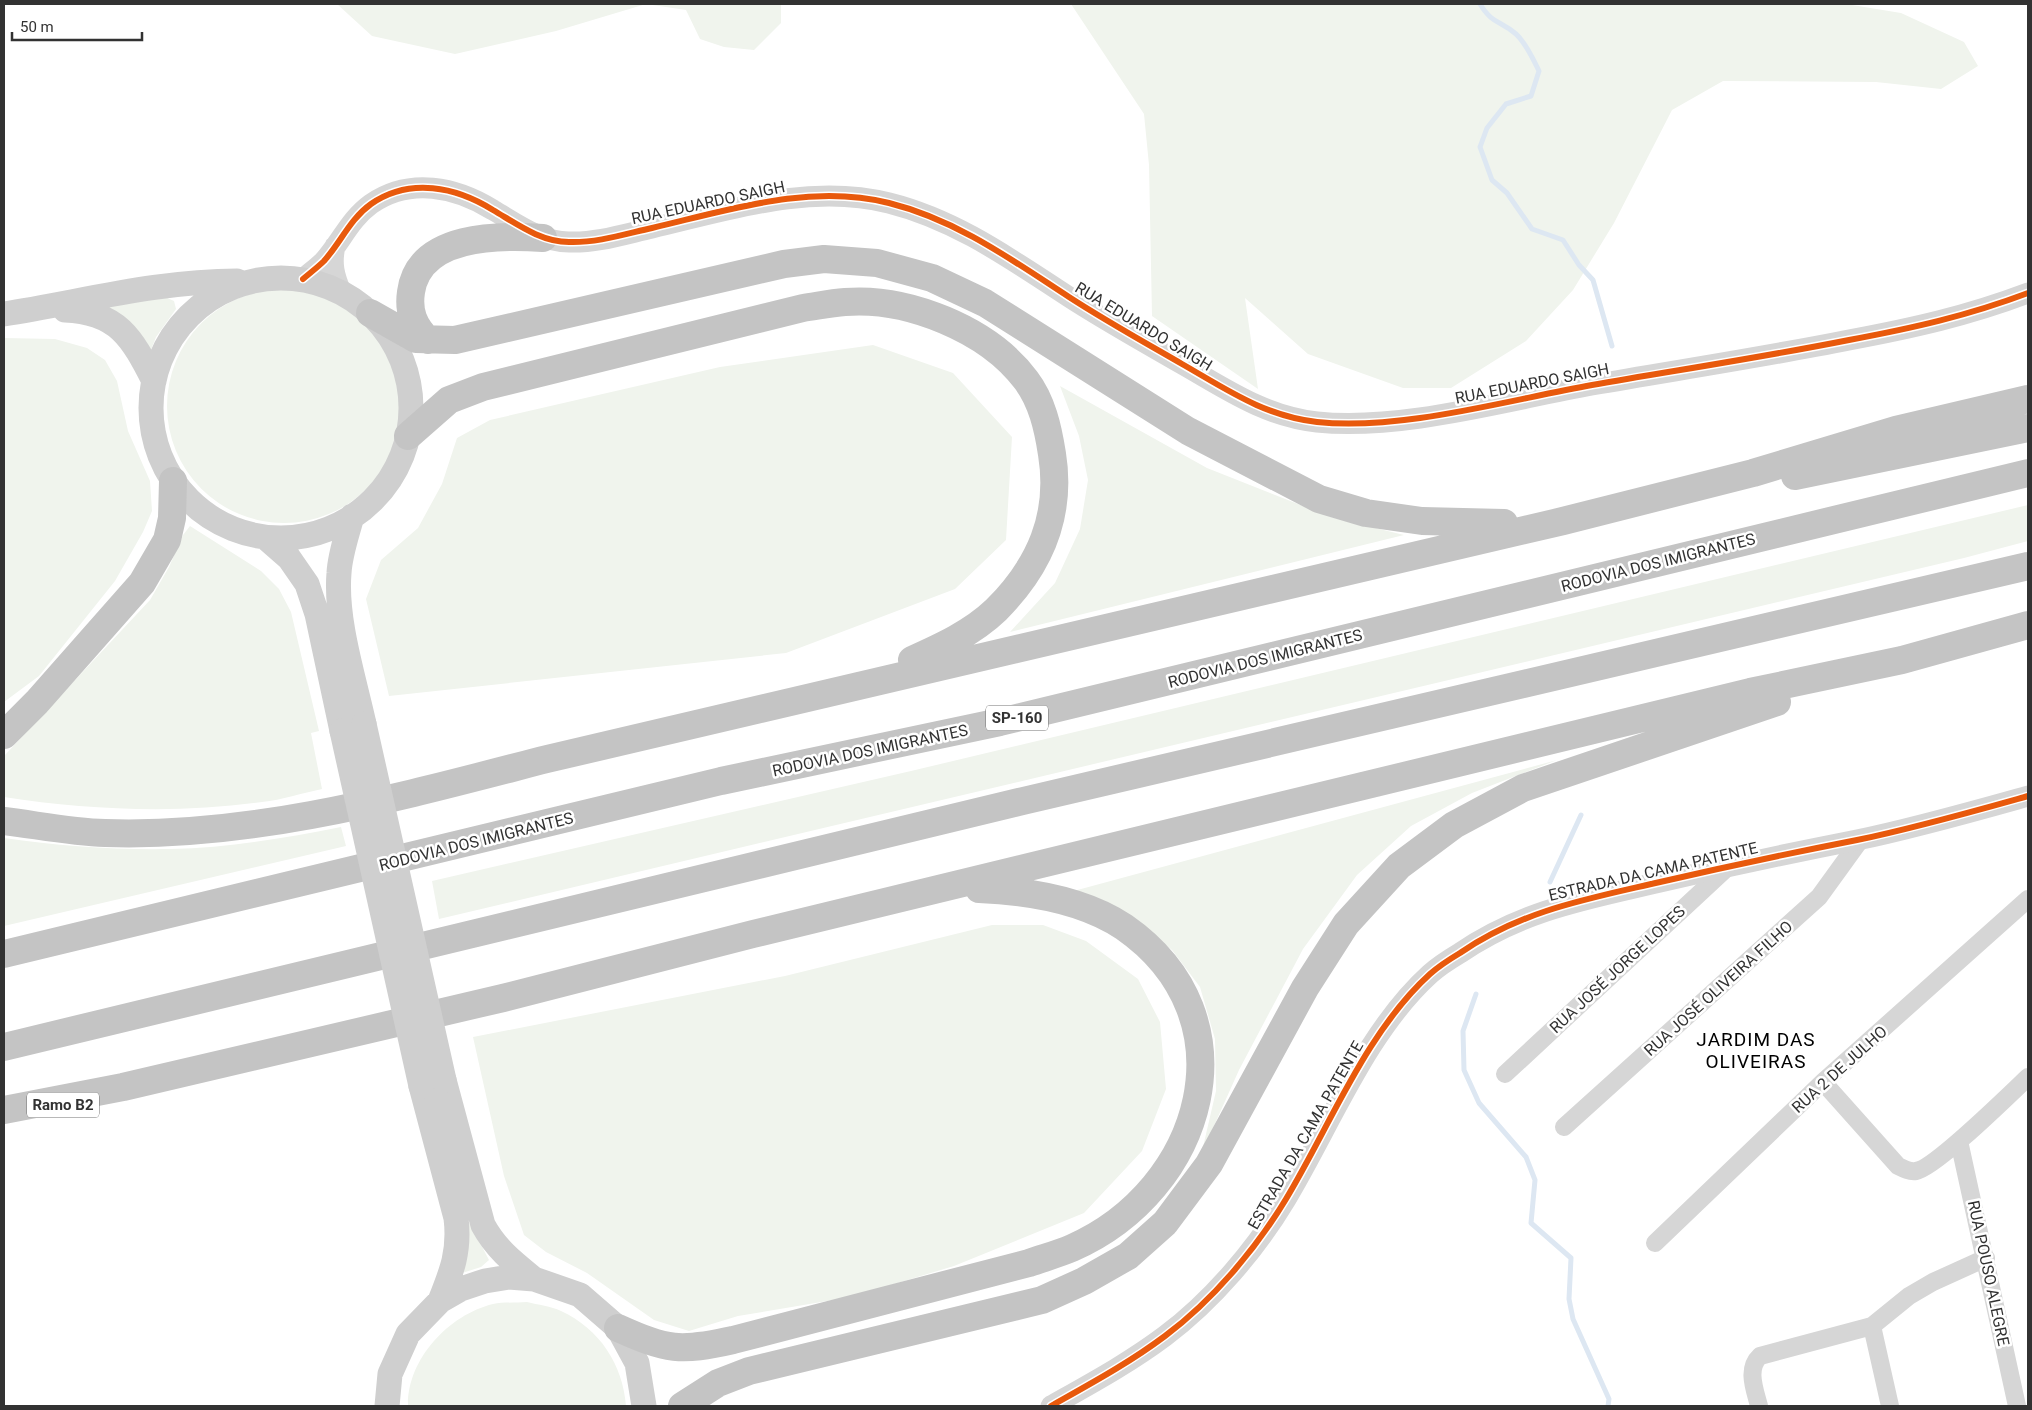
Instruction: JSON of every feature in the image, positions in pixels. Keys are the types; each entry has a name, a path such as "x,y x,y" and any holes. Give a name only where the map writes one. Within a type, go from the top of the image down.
{"highway":[{"path":"428,340 416,326 411,314 410,299 413,282 428,259 446,248 480,238 515,236 543,238"},
{"path":"370,313 400,332 416,339 455,340 784,264 824,259 877,263 932,278 986,303 1188,431 1319,499 1366,513 1422,521 1482,524 1563,521"},
{"path":"408,436 424,419 449,400 483,387 804,308 846,302 895,305 948,321 993,347 1026,380 1047,421 1056,478 1051,526 1032,566 995,611 953,642 853,687"},
{"path":"4,820 104,833 217,829 303,816 406,795 547,759 1563,521 1752,472 1896,430 2028,399"},
{"path":"1752,472 1770,481 2028,428"},
{"name":"RODOVIA DOS IMIGRANTES","path":"4,954 721,781 1000,722 2028,473"},
{"path":"4,735 56,681 147,575 167,540 172,518 173,481"},
{"path":"4,1047 1022,801 2028,566"},
{"path":"682,1406 718,1383 749,1371 1042,1300 1084,1281 1128,1256 1165,1222 1209,1164 1305,988 1346,924 1399,866 1454,825 1523,788 1902,660 2028,625"},
{"path":"4,1110 123,1086 503,998 628,965 1731,697 1902,660"},
{"path":"618,1328 655,1344 679,1348 703,1347 733,1340 1029,1263 1072,1248 1111,1225 1152,1190 1181,1144 1195,1112 1202,1073 1197,1032 1183,994 1158,956 1123,927 1091,910 1051,897 1015,891 946,888"},
{"name":"Ramo B2","path":"4,1124 123,1086"}],"main road":[{"path":"4,314 156,287 208,281 249,281 273,278 303,279 341,292 370,313 391,338 405,369 410,402 408,436 399,462 386,484 367,506 332,528 310,535 289,538 265,537 238,531 213,519 191,502 173,481 154,438 151,401 154,381 165,349 188,317 217,294 249,281"},
{"path":"37,309 95,314 118,326 136,347 154,381"},
{"path":"352,516 342,555 338,584 353,728"},
{"path":"265,537 289,558 307,584 353,728 433,1083 456,1218 457,1254 440,1301"},
{"path":"433,1083 483,1225 506,1257 534,1279"},
{"path":"387,1406 390,1374 408,1334 440,1301 461,1289 485,1281 509,1277 534,1279 580,1295 618,1328 637,1363 644,1406"}],"street":[{"name":"RUA EDUARDO SAIGH","path":"303,279 323,262 355,218 374,202 397,191 416,188 439,189 470,197 543,238 564,242 585,242 800,196 872,199 919,211 969,234 1108,321 1250,404 1290,417 1345,424 1440,414 1786,353 1959,318 2028,293"},
{"path":"335,246 333,271 341,292"},
{"name":"ESTRADA DA CAMA PATENTE","path":"1051,1406 1119,1368 1168,1334 1220,1286 1259,1242 1287,1198 1356,1072 1395,1012 1430,973 1476,942 1507,925 1556,906 1729,866 1908,829 2028,796"},
{"name":"RUA JOSÉ OLIVEIRA FILHO","path":"1564,1127 1819,897 1861,839"},
{"name":"RUA JOSÉ JORGE LOPES","path":"1506,1074 1729,866"},
{"name":"RUA 2 DE JULHO","path":"1655,1243 1823,1082 2028,899"},
{"path":"1823,1082 1898,1166 1906,1170 1916,1171 1926,1168 2028,1077"},
{"name":"RUA POUSO ALEGRE","path":"1959,1140 2017,1406"},
{"path":"1758,1406 1752,1369 1755,1361 1760,1356 1872,1326 1909,1296 1933,1282 1986,1258"},
{"path":"1872,1326 1890,1406"}],"shaded area":[{"path":"337,4 646,4 556,31 455,54 372,36"},
{"path":"646,4 781,4 781,23 754,50 724,47 700,39 686,10"},
{"path":"1071,4 1846,4 1901,13 1964,42 1978,66 1941,89 1876,82 1723,81 1672,110 1614,223 1573,290 1526,341 1451,388 1403,388 1308,354 1245,298 1258,389 1152,316 1149,165 1144,114"},
{"path":"273,289 295,289 329,298 349,309 367,323 381,341 392,361 399,383 401,406 399,429 392,451 381,471 367,489 339,509 318,518 295,523 273,523 250,518 229,509 210,497 193,480 181,461 172,440 167,417 167,395 172,372 181,351 193,332 210,315 229,303 250,294"},
{"path":"165,297 174,301 176,309 156,337 149,355 101,308"},
{"path":"4,338 55,339 87,348 105,360 117,381 128,431 150,481 152,511 143,532 115,581 39,676 4,702"},
{"path":"873,345 953,373 1012,437 1006,540 955,589 786,653 389,696 366,599 381,560 418,528 442,484 457,438 490,420 720,367"},
{"path":"1060,386 1207,468 1331,517 1404,535 1010,632 1055,583 1080,529 1088,480 1079,436"},
{"path":"2028,505 2028,541 1964,558 439,919 432,881 911,771"},
{"path":"190,526 261,571 279,589 291,612 319,731 311,733 322,789 262,802 230,806 165,809 68,805 4,797 5,755 150,600 169,567 183,535"},
{"path":"1557,760 1472,793 1411,826 1357,875 1303,949 1239,1070 1203,1147 1216,1091 1215,1039 1200,987 1172,950 1136,921 1070,892"},
{"path":"341,827 346,846 4,926 4,838 87,847 171,849 214,847 256,842"},
{"path":"992,925 1043,925 1086,941 1138,979 1160,1022 1166,1089 1142,1151 1084,1213 954,1266 851,1297 738,1316 689,1331 654,1320 587,1273 546,1252 524,1235 504,1176 473,1037 785,976"},
{"path":"469,1222 489,1260 481,1267 459,1274 465,1223"},
{"path":"527,1302 561,1311 575,1319 598,1338 607,1350 620,1376 626,1406 408,1406 415,1372 433,1342 446,1329 476,1310 493,1304"}],"waterway":[{"path":"1480,4 1489,16 1520,38 1539,71 1531,96 1506,104 1487,128 1480,147 1492,180 1507,193 1532,229 1563,240 1579,265 1593,280 1612,346"},
{"path":"1550,882 1581,815"},
{"path":"1476,994 1463,1031 1464,1070 1479,1103 1526,1157 1535,1180 1531,1223 1571,1258 1569,1299 1573,1319 1609,1399 1608,1406"}],"cycle path":[{"path":"303,279 324,261 351,224 364,210 371,204 401,190 433,188 448,191 479,202 539,236 569,242 611,238 770,201 829,196 859,198 889,203 914,210 961,230 1005,255 1111,323 1214,383 1263,408 1298,419 1349,424 1384,422 1455,412 1592,385 1753,358 1895,331 1940,321 2028,293"},
{"path":"1051,1406 1123,1364 1165,1336 1200,1307 1232,1273 1261,1237 1286,1199 1350,1081 1387,1023 1407,997 1430,974 1484,938 1532,916 1607,894 1943,820 2028,796"}],"district":[{"name":"JARDIM DAS OLIVEIRAS","path":"1756,1050"}]}
